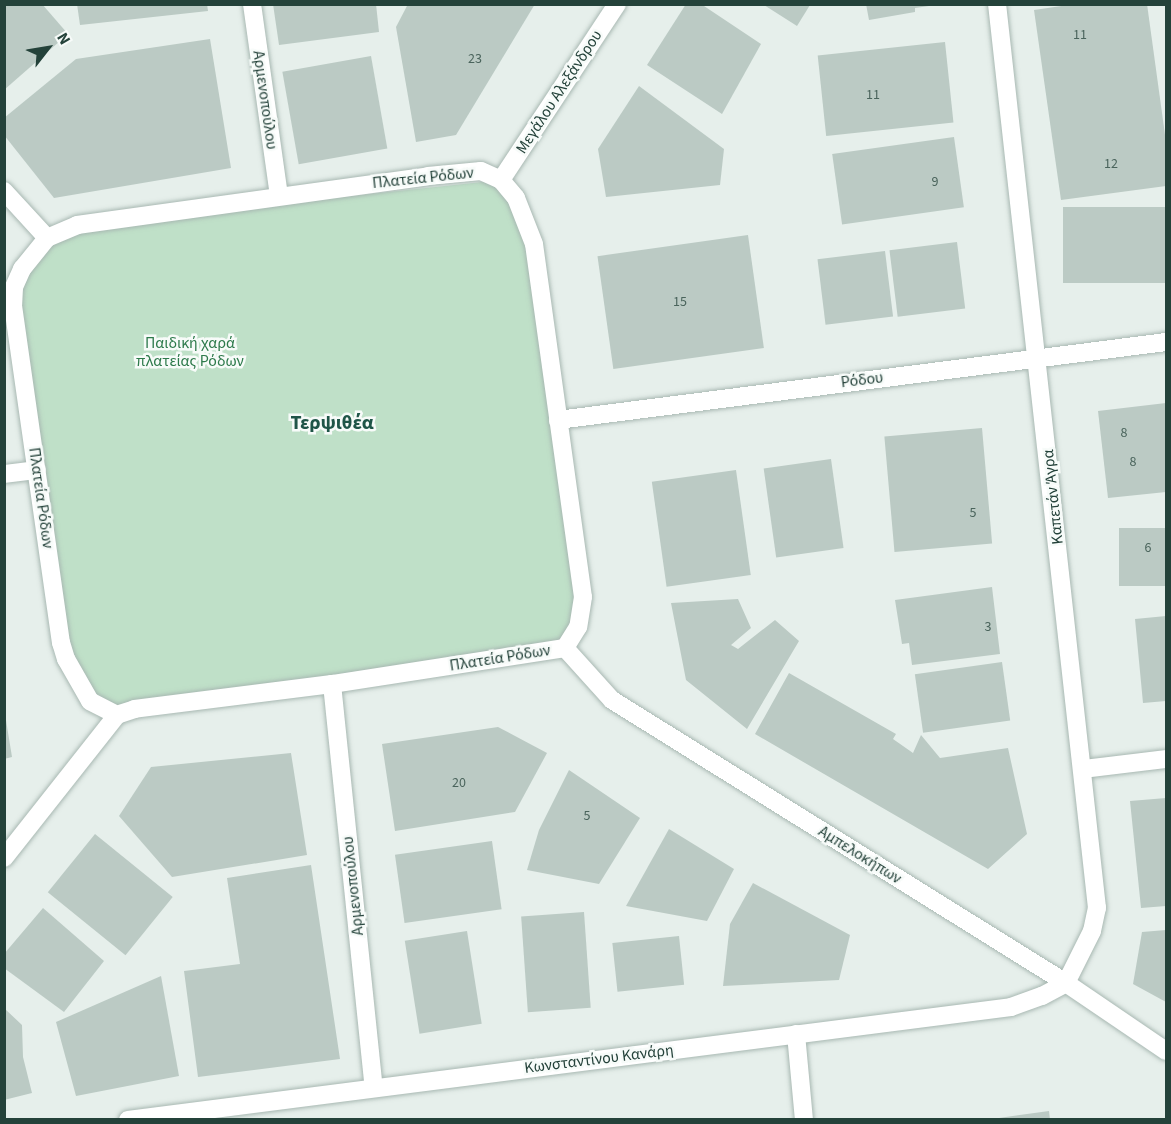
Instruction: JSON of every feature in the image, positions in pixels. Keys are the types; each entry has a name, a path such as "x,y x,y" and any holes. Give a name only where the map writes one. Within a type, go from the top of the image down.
{"street":[{"name":"Αρμενοπούλου","path":"252,4 279,196"},
{"name":"Μεγάλου Αλεξάνδρου","path":"501,180 617,4"},
{"name":"Καπετάν Άγρα","path":"997,4 1097,909 1092,932 1066,983"},
{"name":"Πλατεία Ρόδων","path":"469,171 481,171 501,180 516,198 534,244 584,597 578,627 565,648 332,684 233,695 135,710 117,715 90,701 63,651 12,297 17,278 47,238 77,225 469,171"},
{"path":"4,191 47,238"},
{"name":"Ρόδου","path":"558,420 1167,342"},
{"path":"4,474 37,470"},
{"name":"Αμπελοκήπων","path":"565,648 612,700 1066,983 1167,1051"},
{"name":"Αρμενοπούλου","path":"332,684 374,1088"},
{"path":"4,858 117,715"},
{"path":"1083,769 1167,759"},
{"name":"Κωνσταντίνου Κανάρη","path":"128,1119 1011,1007 1042,996 1066,983"},
{"path":"796,1034 804,1119"}],"green space":[{"name":"Παιδική χαρά πλατείας Ρόδων","path":"501,180 534,244 583,597 565,648 135,709 90,701 66,659 12,297 22,269 77,225"}],"building":[{"path":"4,4 42,4 68,34 4,90"},
{"path":"77,4 207,4 208,11 80,25"},
{"path":"273,4 376,4 379,32 279,45"},
{"path":"408,4 535,4 456,135 416,142 396,27"},
{"path":"686,4 701,4 761,44 722,114 647,65"},
{"path":"866,4 929,4 929,6 915,8 915,12 869,20"},
{"path":"1075,4 1147,4 1166,142 1166,186 1061,200 1034,10"},
{"path":"764,5 810,5 797,26"},
{"path":"210,39 231,168 54,198 4,135 4,118 76,59"},
{"path":"945,42 953,123 826,136 818,55"},
{"path":"371,56 387,149 299,164 282,72"},
{"path":"639,86 724,149 720,185 606,197 598,149"},
{"path":"954,137 964,207 842,224 832,154"},
{"path":"1063,207 1166,207 1166,283 1063,283"},
{"path":"748,235 764,348 613,369 597,256"},
{"path":"957,242 965,309 898,317 890,250"},
{"path":"885,251 893,317 826,325 818,259"},
{"path":"1166,403 1166,492 1108,498 1098,411"},
{"path":"982,428 992,544 894,552 884,437"},
{"path":"831,459 844,548 776,558 764,468"},
{"path":"736,470 751,575 667,587 652,482"},
{"path":"1119,528 1166,528 1166,586 1119,586"},
{"path":"992,587 1000,654 912,665 909,643 902,644 895,600"},
{"path":"738,599 751,628 731,645 738,649 775,620 799,641 747,729 686,680 671,603"},
{"path":"1166,616 1166,701 1143,703 1135,619"},
{"path":"1002,662 1010,720 923,733 915,674"},
{"path":"789,673 896,734 893,739 913,753 921,735 940,758 1008,748 1027,834 988,869 755,734"},
{"path":"4,708 12,757 4,759"},
{"path":"498,727 547,753 515,812 395,831 382,744"},
{"path":"291,753 307,855 172,877 119,816 151,767"},
{"path":"569,770 640,818 599,884 527,870 539,830"},
{"path":"1166,798 1166,906 1141,908 1130,801"},
{"path":"669,829 734,869 707,921 626,906"},
{"path":"95,834 173,897 126,955 48,892"},
{"path":"492,841 502,909 405,923 395,855"},
{"path":"311,865 340,1059 198,1077 184,971 240,964 227,878"},
{"path":"753,883 850,935 839,980 723,986 730,924"},
{"path":"43,908 104,961 64,1012 4,968 4,954"},
{"path":"584,912 591,1008 528,1012 521,916"},
{"path":"1166,930 1166,1002 1133,984 1142,932"},
{"path":"467,931 482,1024 419,1034 405,941"},
{"path":"679,936 684,985 617,992 612,943"},
{"path":"161,976 179,1076 76,1096 56,1022"},
{"path":"4,1008 22,1025 23,1057 32,1093 4,1100"},
{"path":"1049,1111 1050,1120 999,1120 999,1118"}],"district":[{"name":"Τερψιθέα","path":"332,423"}]}
